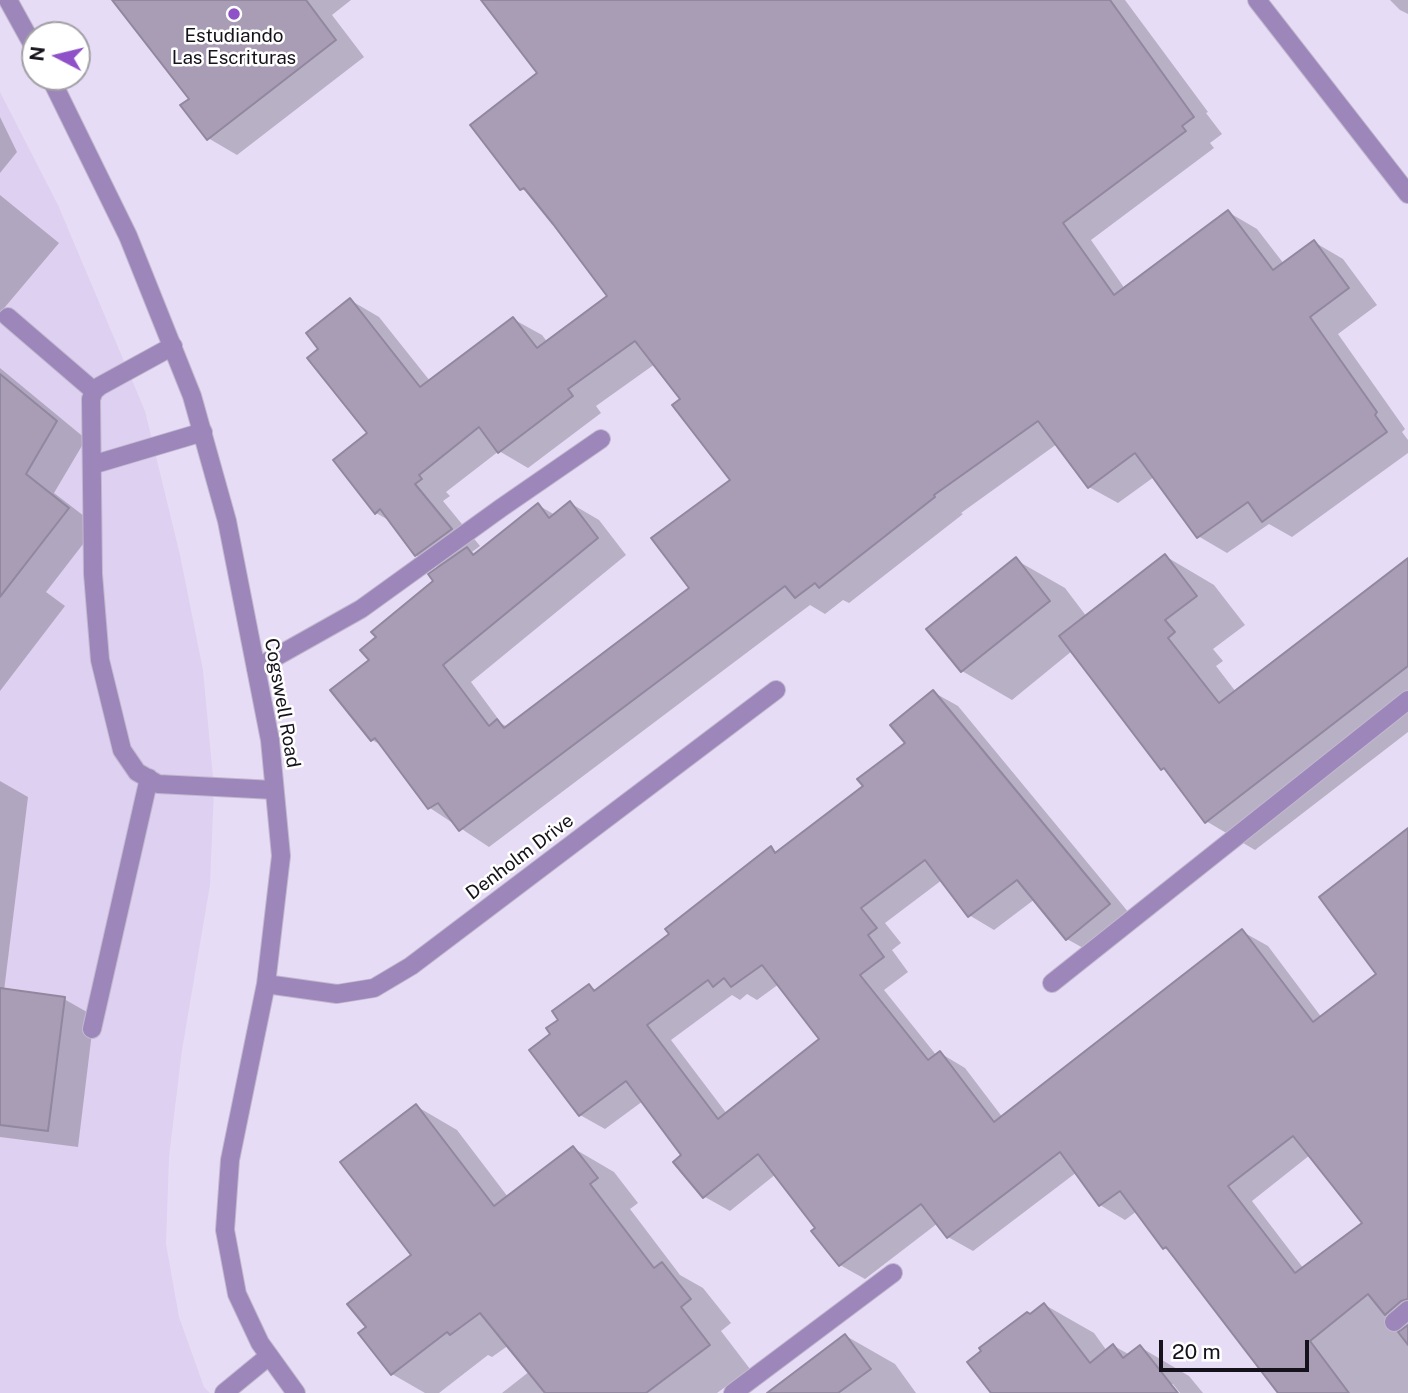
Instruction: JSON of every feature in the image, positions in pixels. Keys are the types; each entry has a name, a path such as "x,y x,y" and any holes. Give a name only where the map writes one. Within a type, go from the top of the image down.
{"street":[{"path":"8,0 21,24"},
{"path":"1257,0 1408,194"},
{"name":"Cogswell Road","path":"57,91 128,236 192,396 227,521 270,740 281,856 266,984 230,1160 225,1230 237,1294 260,1343 296,1393"},
{"path":"8,317 94,391"},
{"path":"173,346 94,391 91,399 93,574 100,660 122,750 137,772 158,785 274,790"},
{"path":"92,465 203,432"},
{"path":"256,668 361,609 601,439"},
{"name":"Denholm Drive","path":"266,984 337,994 374,988 411,966 776,690"},
{"path":"1052,983 1408,700"},
{"path":"92,1029 149,778"},
{"path":"733,1393 893,1273"},
{"path":"1394,1322 1408,1310"},
{"path":"224,1393 269,1356"}],"shaded area":[{"path":"0,92 58,205 145,411 180,555 203,670 214,788 210,885 182,1050 169,1157 166,1244 179,1317 204,1387 210,1393 0,1393"}],"building":[{"path":"112,0 306,0 336,40 207,140 180,105 189,99"},
{"path":"481,0 1110,0 1194,117 1182,126 1186,131 1063,223 1114,295 1228,210 1273,270 1314,240 1349,288 1310,317 1377,412 1375,415 1387,432 1262,522 1248,502 1197,538 1135,453 1088,488 1038,421 934,495 935,497 819,588 815,583 795,598 785,586 459,831 438,803 428,809 375,738 371,741 330,690 369,660 360,650 376,637 371,632 433,581 428,574 467,547 473,555 538,503 549,518 570,501 598,538 443,665 489,726 497,719 504,728 689,588 651,538 730,480 672,405 680,399 635,341 568,389 573,396 498,453 479,427 419,475 422,479 415,484 452,529 415,556 380,509 375,514 333,460 367,433 307,358 318,349 306,333 350,298 420,387 513,317 537,348 607,296 553,224 524,188 520,190 470,125 537,73"},
{"path":"0,374 57,421 26,474 69,508 0,597"},
{"path":"1165,554 1197,596 1165,620 1175,632 1168,638 1219,703 1408,558 1408,666 1205,823 1059,636"},
{"path":"1016,557 1050,601 961,672 926,629"},
{"path":"933,690 1110,904 1066,940 1017,880 968,917 925,860 861,908 877,928 868,935 884,957 860,975 928,1060 940,1051 994,1122 1242,929 1313,1022 1376,974 1319,897 1408,828 1408,1299 1401,1301 1385,1315 1368,1294 1310,1341 1349,1393 1278,1393 1120,1191 1099,1206 1060,1152 947,1238 921,1204 839,1266 811,1231 815,1228 758,1154 703,1198 673,1162 681,1155 626,1081 579,1116 529,1050 550,1034 546,1028 558,1020 552,1011 589,984 594,991 669,934 665,929 771,846 775,853 863,786 857,779 905,743 890,725","holes":["762,965 819,1039 718,1119 647,1025 708,980 713,987 724,978 731,987","1293,1136 1362,1223 1295,1273 1228,1186"]},
{"path":"0,988 65,997 48,1131 0,1125"},
{"path":"416,1104 494,1206 573,1146 598,1178 590,1184 654,1268 662,1262 691,1299 681,1307 710,1345 646,1393 545,1393 480,1313 450,1335 447,1332 391,1375 358,1333 366,1327 347,1304 411,1255 340,1162"},
{"path":"1044,1303 1090,1363 1113,1344 1123,1358 1140,1345 1178,1393 991,1393 967,1362 981,1351 979,1348 1027,1312 1030,1314"},
{"path":"1408,1325 1408,1345 1398,1332"},
{"path":"845,1334 871,1369 838,1393 767,1393"}],"place":[{"name":"Estudiando Las Escrituras","path":"234,14"}]}
